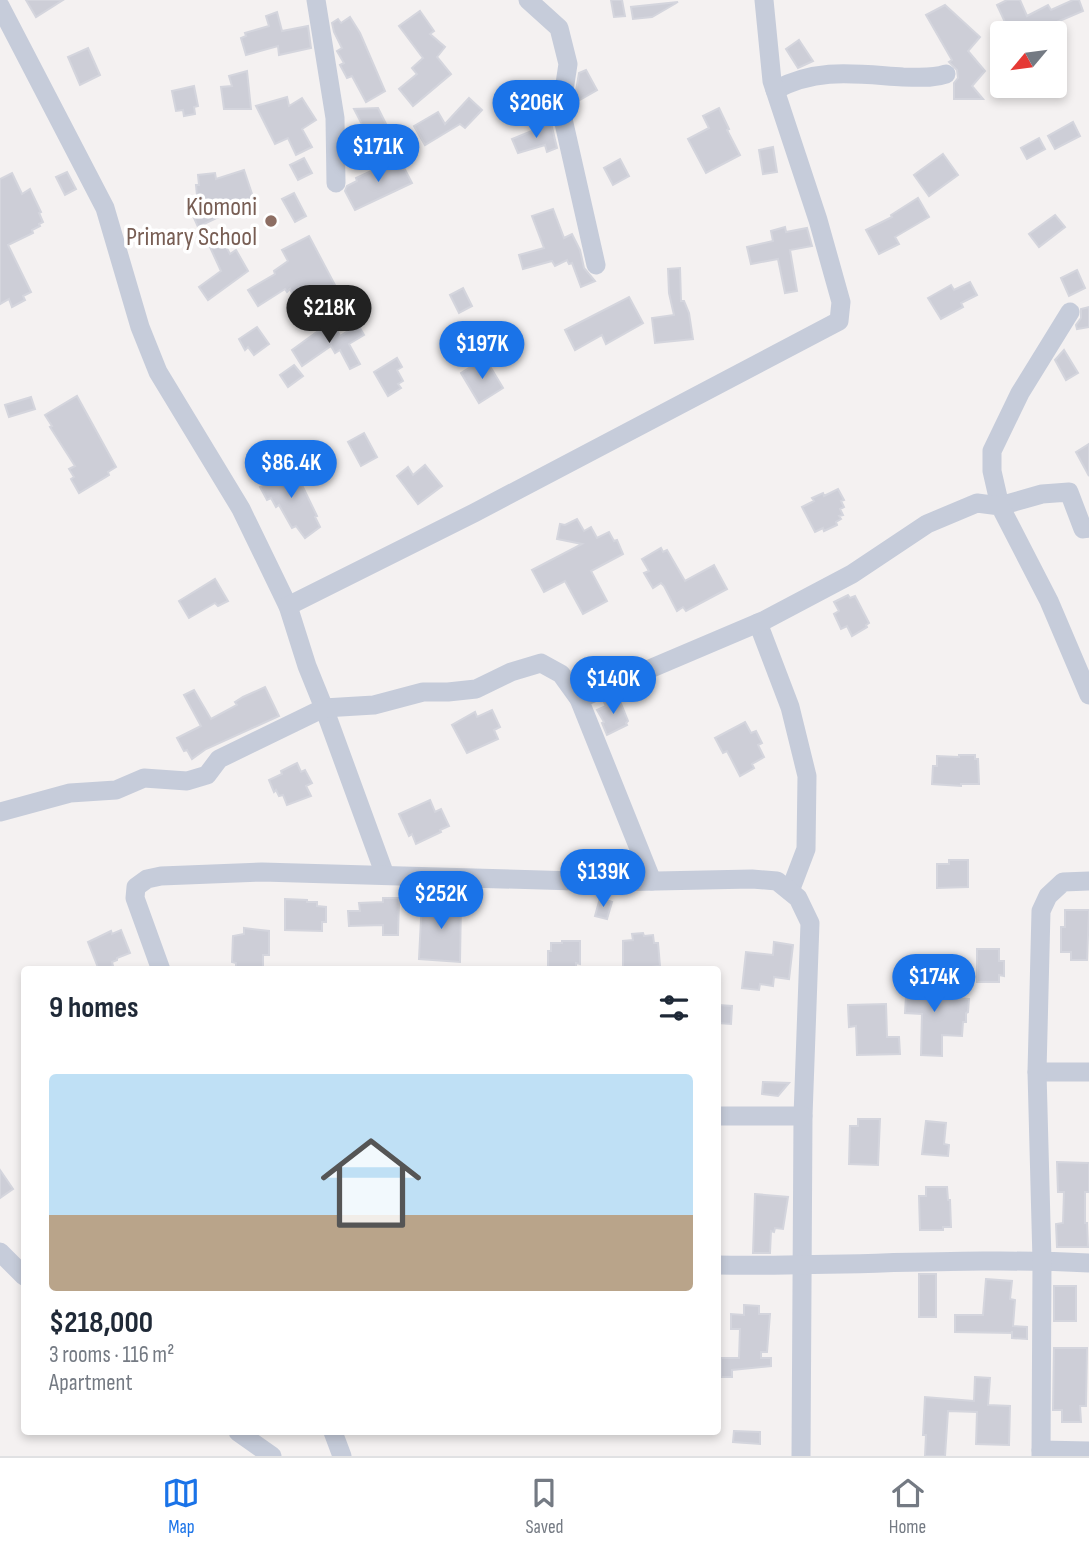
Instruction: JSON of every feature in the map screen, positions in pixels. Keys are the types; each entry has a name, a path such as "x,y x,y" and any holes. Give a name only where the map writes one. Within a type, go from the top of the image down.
{"street":[{"path":"316,0 335,118 336,183"},
{"path":"528,0 559,28 568,64 562,110 596,265"},
{"path":"288,606 474,513 839,320 841,302 775,90 764,0"},
{"path":"0,6 105,208 140,327 159,372 241,509 288,606 307,666 384,875"},
{"path":"775,90 793,80 836,72 936,78 946,74"},
{"path":"1070,312 1020,393 992,451 992,471 1000,506 1049,601 1089,695"},
{"path":"579,699 758,623 852,574 927,524 977,503 1000,506 1042,494 1069,492 1083,528 1089,528"},
{"path":"758,623 790,706 807,776 806,849 790,891"},
{"path":"0,812 70,793 116,790 144,778 187,781 207,775 219,759 324,708 374,705 423,691 476,689 511,672 541,663 561,674 579,699 652,881"},
{"path":"160,966 135,898 136,887 147,879 161,877 262,872 610,882 752,879 777,881 798,898 810,923 803,1116 801,1456"},
{"path":"1089,881 1063,882 1048,896 1041,911 1037,1072 1042,1261 1041,1453 1089,1451"},
{"path":"1037,1072 1089,1072"},
{"path":"721,1116 803,1116"},
{"path":"0,1252 21,1273"},
{"path":"721,1265 801,1267 1042,1261 1089,1263"},
{"path":"242,1435 272,1456"},
{"path":"334,1435 342,1456"}],"building":[{"path":"26,0 63,0 36,17"},
{"path":"611,0 622,0 625,16 614,17"},
{"path":"1007,0 1020,0 1027,16 1048,5 1051,10 1079,0 1083,11 1059,21 1004,21 997,5"},
{"path":"678,2 652,17 633,19 631,7"},
{"path":"945,5 980,37 968,51 985,71 972,86 983,99 954,99 957,70 949,62 952,60 926,15"},
{"path":"420,11 434,31 430,34 445,47 437,57 451,74 413,106 399,89 417,74 412,68 423,58 399,26"},
{"path":"277,12 282,31 308,26 311,48 279,55 278,46 246,55 241,38 246,36 245,33 269,26 266,16"},
{"path":"350,17 360,33 385,91 366,102 352,76 347,78 340,65 344,63 337,51 342,48 332,23 338,19 341,23"},
{"path":"799,40 813,61 798,68 786,49"},
{"path":"88,48 100,75 80,85 68,57"},
{"path":"586,70 597,90 578,101 575,97 579,73"},
{"path":"247,71 251,109 224,109 221,87 232,86 229,76"},
{"path":"194,86 198,106 194,107 195,114 184,116 183,110 176,111 172,91"},
{"path":"287,97 289,106 302,98 316,120 302,129 312,147 296,155 288,138 275,144 256,106"},
{"path":"469,98 482,110 465,128 460,124 425,145 414,126 438,112 445,124"},
{"path":"378,108 387,126 370,140 354,109"},
{"path":"719,108 740,155 706,173 688,139 709,128 703,116"},
{"path":"1073,122 1080,136 1055,149 1048,136"},
{"path":"551,123 557,148 547,152 545,145 518,153 512,139"},
{"path":"1039,138 1045,149 1027,159 1021,148"},
{"path":"773,147 777,172 763,174 759,150"},
{"path":"943,154 958,175 929,196 914,175"},
{"path":"304,158 312,173 298,180 290,165"},
{"path":"399,158 412,183 355,210 345,191 347,186 357,181 356,178"},
{"path":"620,159 629,176 613,185 604,168"},
{"path":"244,170 254,200 222,211 223,215 198,227 190,209 198,206 198,175 215,173 216,179"},
{"path":"67,172 76,189 65,195 56,177"},
{"path":"12,173 22,194 30,189 43,222 32,230 33,233 8,245 31,292 23,296 25,300 12,307 9,299 0,304 0,179"},
{"path":"294,193 306,216 295,222 282,199"},
{"path":"918,198 929,217 895,237 899,244 879,254 866,230 892,217 891,215"},
{"path":"553,209 564,238 572,234 580,250 584,268 595,281 581,287 572,263 569,264 567,260 555,266 552,261 523,269 519,255 544,248 532,216"},
{"path":"1055,215 1065,227 1039,247 1029,234"},
{"path":"785,227 786,232 807,228 812,246 790,250 797,291 785,293 778,259 751,264 747,247 773,241 771,231"},
{"path":"309,236 335,285 319,294 325,307 304,316 290,289 287,292 285,289 258,306 248,290 275,274 274,271 288,261 282,250"},
{"path":"222,239 230,254 236,250 248,271 208,300 199,287 221,271 209,245"},
{"path":"680,268 681,301 684,301 689,313 693,339 655,343 652,318 674,315 669,293 668,269"},
{"path":"1077,270 1085,288 1069,296 1061,278"},
{"path":"970,282 977,295 961,303 963,307 941,319 928,298 951,285 954,290"},
{"path":"463,288 472,306 459,313 450,295"},
{"path":"629,297 643,323 606,344 602,335 575,350 565,330"},
{"path":"1089,307 1089,327 1077,329 1081,309"},
{"path":"332,321 340,336 358,325 364,335 349,344 360,364 350,369 340,350 335,353 331,346 302,366 292,350"},
{"path":"257,327 269,344 254,355 248,347 245,350 239,339"},
{"path":"1064,350 1078,373 1066,380 1055,360"},
{"path":"397,358 402,367 397,370 403,381 398,384 401,388 388,396 374,372"},
{"path":"485,358 503,388 479,403 461,373"},
{"path":"294,365 303,376 288,387 280,375"},
{"path":"77,396 116,467 108,472 109,475 79,493 69,469 75,466 45,415"},
{"path":"31,397 35,409 9,417 5,405"},
{"path":"364,433 377,457 361,466 348,442"},
{"path":"1089,444 1089,476 1076,452"},
{"path":"425,465 442,486 418,504 397,476 408,467 413,475"},
{"path":"285,466 290,475 293,473 297,481 299,479 317,516 315,517 320,527 305,538 296,526 292,528 279,505 276,507 271,498 267,500 260,487 266,484 261,474 272,468 274,472"},
{"path":"838,489 844,500 841,501 844,507 840,509 843,515 839,516 841,519 836,522 837,525 815,532 802,507 814,501 812,498"},
{"path":"577,519 584,531 591,527 597,538 609,532 614,541 617,540 623,554 591,571 607,601 583,614 565,581 544,592 532,570 582,544 557,539 560,524 565,525"},
{"path":"661,548 663,552 667,550 685,581 714,565 727,589 686,611 683,607 677,611 664,586 661,583 653,588 644,573 649,571 642,559"},
{"path":"215,579 228,601 218,606 215,603 189,618 179,601"},
{"path":"848,595 850,598 855,596 869,623 852,636 847,626 841,629 834,614 839,611 834,602"},
{"path":"265,687 279,716 206,749 192,759 187,750 184,751 177,738 201,726 184,695 194,690 211,719 237,705 235,702 243,697"},
{"path":"618,696 628,721 627,725 607,735 597,710 606,706 604,702"},
{"path":"492,710 500,727 494,730 498,739 467,753 452,725 475,712 477,717"},
{"path":"745,722 751,733 756,731 762,743 758,745 764,757 752,764 754,768 740,776 727,751 723,753 715,738"},
{"path":"975,755 975,759 978,759 979,784 932,784 933,766 937,766 937,756"},
{"path":"297,763 301,772 305,770 312,783 306,786 311,796 287,805 283,795 279,796 276,790 274,792 269,780"},
{"path":"430,800 435,812 441,809 449,826 416,844 412,834 409,836 399,814"},
{"path":"949,860 968,860 968,887 937,888 937,864 949,864"},
{"path":"383,898 399,898 398,935 383,935 383,925 349,926 348,911 360,911 359,903 383,902"},
{"path":"600,898 612,902 607,919 595,916"},
{"path":"285,899 307,900 317,902 317,906 326,907 326,922 322,922 322,931 285,930"},
{"path":"422,899 461,901 460,962 419,959"},
{"path":"1065,910 1089,910 1087,960 1071,960 1071,952 1061,952 1061,927 1065,927"},
{"path":"244,928 269,931 269,955 263,955 263,966 236,966 236,963 232,962 233,936 244,934"},
{"path":"121,930 130,953 117,958 112,962 113,966 97,966 88,942 111,931 112,934"},
{"path":"632,934 653,935 654,943 658,943 660,966 623,966 623,941 633,940"},
{"path":"580,941 580,964 548,966 551,943"},
{"path":"774,942 793,945 789,979 774,977 773,986 760,984 759,990 742,988 746,952 773,955"},
{"path":"977,949 999,949 999,961 1004,961 1004,976 999,975 999,982 977,982"},
{"path":"908,962 919,962 919,996 969,999 962,1036 942,1035 942,1056 921,1055 922,1014 905,1013"},
{"path":"886,1004 887,1037 899,1037 900,1054 857,1055 856,1026 849,1027 848,1005"},
{"path":"721,1005 732,1006 731,1024 721,1023"},
{"path":"763,1082 789,1083 778,1096 762,1094"},
{"path":"858,1119 880,1119 878,1165 849,1164 850,1126 858,1126"},
{"path":"926,1121 946,1123 944,1144 949,1145 948,1156 922,1154"},
{"path":"1057,1162 1089,1163 1089,1192 1085,1192 1088,1247 1057,1247 1056,1224 1063,1223 1064,1192 1058,1192"},
{"path":"0,1170 13,1189 0,1198"},
{"path":"926,1187 947,1187 951,1227 943,1227 943,1230 920,1230 919,1196 926,1196"},
{"path":"755,1194 788,1197 783,1229 775,1228 774,1232 771,1231 770,1253 753,1253"},
{"path":"919,1274 936,1274 936,1317 919,1317"},
{"path":"986,1279 1012,1281 1010,1299 1015,1300 1013,1326 1027,1327 1027,1339 1012,1338 1012,1333 955,1332 955,1315 983,1315"},
{"path":"1054,1286 1076,1286 1076,1321 1054,1321"},
{"path":"744,1305 759,1306 759,1314 770,1314 767,1352 761,1352 761,1358 771,1358 771,1366 732,1370 732,1377 721,1377 721,1358 739,1358 740,1329 731,1329 731,1314 744,1315"},
{"path":"1054,1348 1087,1348 1086,1406 1080,1406 1081,1422 1062,1422 1062,1410 1053,1410"},
{"path":"975,1377 990,1378 988,1405 1010,1406 1009,1445 976,1444 977,1412 948,1411 945,1456 925,1456 925,1397 974,1401"},
{"path":"734,1431 760,1432 760,1444 733,1442"}],"place":[{"name":"Kiomoni Primary School","path":"271,221"}]}
